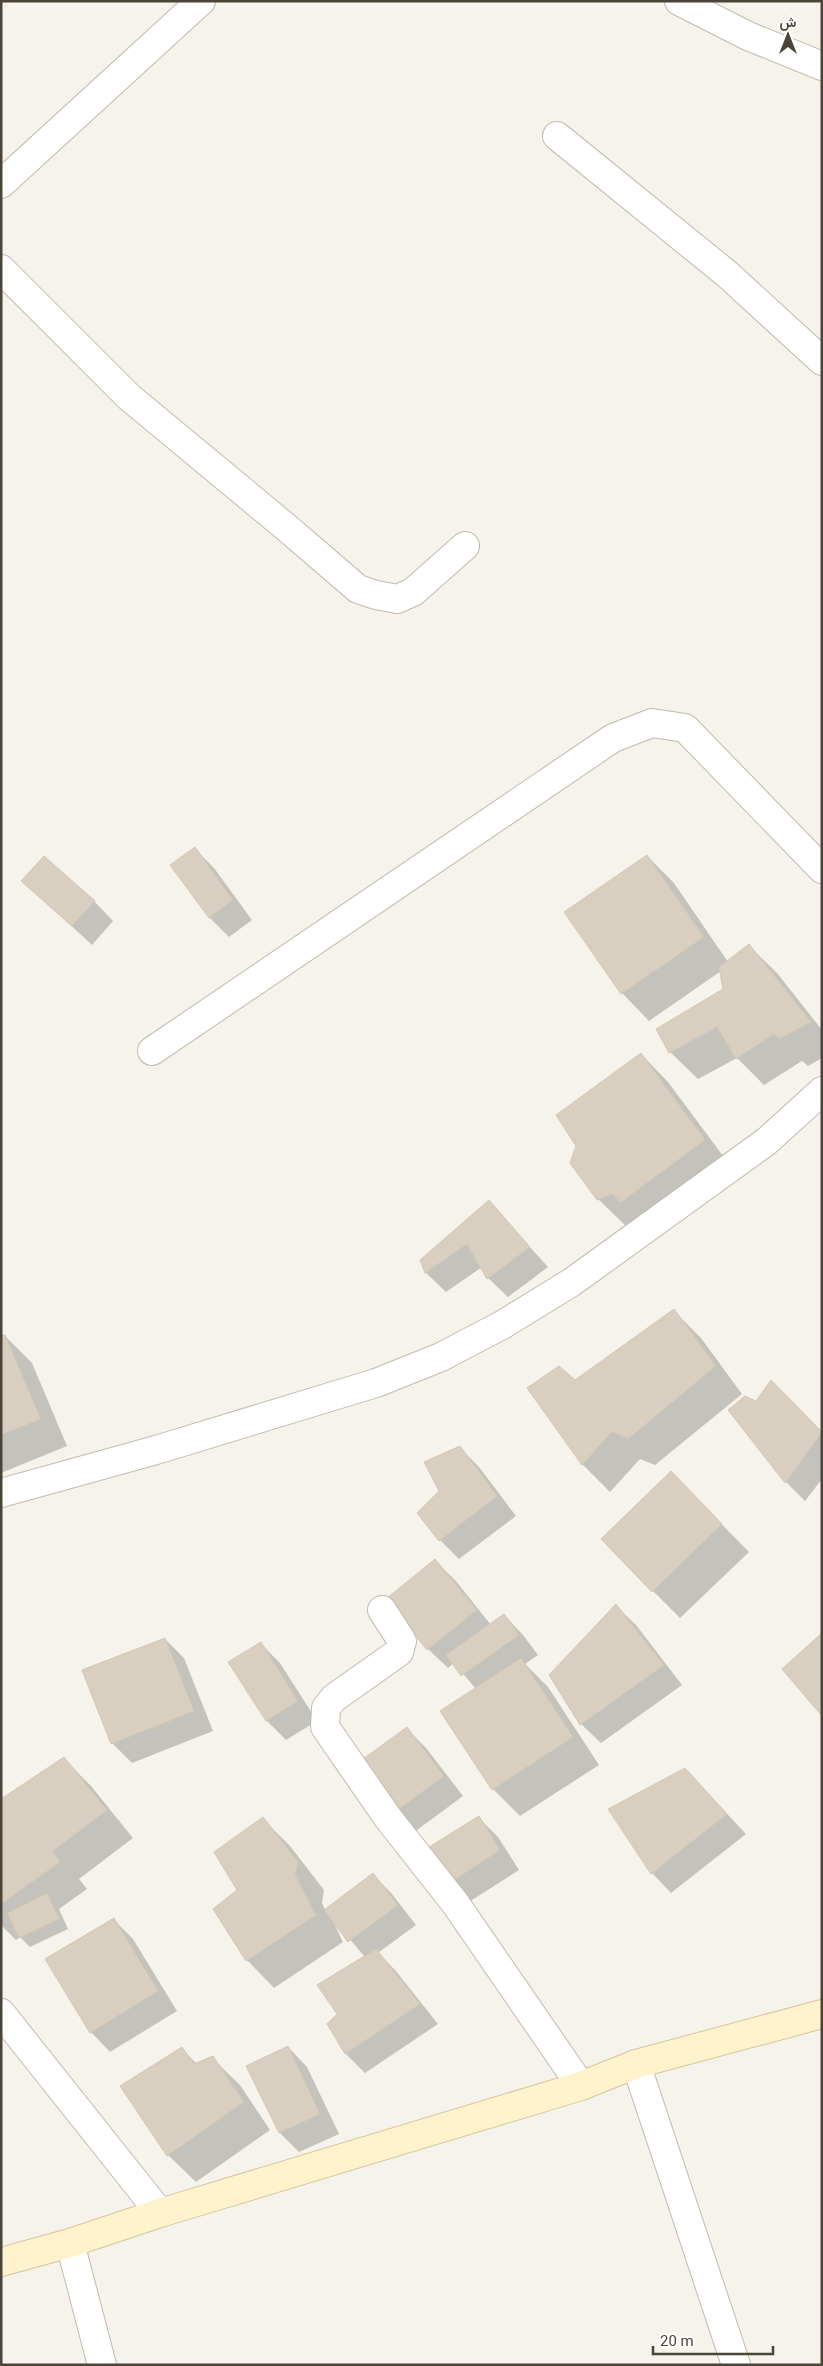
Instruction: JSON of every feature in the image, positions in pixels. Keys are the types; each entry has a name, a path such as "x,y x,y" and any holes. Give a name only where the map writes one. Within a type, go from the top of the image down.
{"street":[{"path":"1,184 201,1"},
{"path":"679,1 748,36 822,66"},
{"path":"557,136 728,274 822,361"},
{"path":"1,269 128,397 287,528 358,590 376,596 397,599 413,592 465,546"},
{"path":"152,1051 613,738 652,723 685,728 822,869"},
{"path":"1,1493 156,1450 366,1386 441,1357 502,1325 572,1282 767,1141 822,1091"},
{"path":"382,1610 402,1641 399,1652 334,1698 326,1708 325,1727 388,1818 455,1904 581,2086"},
{"path":"1,2013 160,2212"},
{"path":"1,2262 70,2243 160,2212 581,2086 636,2064 822,2014"},
{"path":"636,2064 736,2365"},
{"path":"70,2243 102,2365"}],"building":[{"path":"195,847 233,900 209,918 170,865"},
{"path":"647,855 704,937 621,994 564,912"},
{"path":"44,856 95,901 72,926 21,881"},
{"path":"749,944 811,1022 779,1039 774,1034 736,1059 717,1027 669,1053 656,1029 723,989 719,967"},
{"path":"641,1053 705,1140 620,1203 613,1194 597,1200 570,1163 576,1146 556,1115"},
{"path":"489,1200 530,1247 487,1279 467,1244 425,1273 420,1260"},
{"path":"674,1309 716,1366 628,1439 612,1432 582,1465 527,1388 559,1366 575,1380"},
{"path":"5,1335 41,1419 1,1435 1,1336"},
{"path":"771,1380 822,1432 785,1483 728,1410 745,1396 756,1401"},
{"path":"460,1446 497,1496 439,1541 417,1513 439,1491 424,1462"},
{"path":"671,1471 722,1524 652,1592 601,1539"},
{"path":"435,1559 477,1610 427,1650 386,1599"},
{"path":"616,1604 664,1665 580,1725 549,1675"},
{"path":"504,1614 519,1635 461,1676 446,1655"},
{"path":"822,1633 822,1716 782,1669"},
{"path":"165,1638 194,1711 111,1744 82,1670"},
{"path":"261,1642 298,1701 266,1721 228,1662"},
{"path":"521,1658 573,1737 492,1790 440,1711"},
{"path":"407,1727 444,1776 392,1814 355,1765"},
{"path":"64,1757 107,1810 53,1851 60,1862 1,1904 1,1799"},
{"path":"685,1768 727,1814 651,1874 608,1809"},
{"path":"479,1816 500,1850 448,1884 426,1849"},
{"path":"263,1817 298,1862 295,1875 316,1915 246,1961 213,1909 237,1890 214,1852"},
{"path":"373,1873 398,1905 348,1942 324,1910"},
{"path":"47,1893 59,1919 19,1938 7,1913"},
{"path":"114,1918 158,1991 90,2033 45,1959"},
{"path":"376,1949 420,2004 345,2054 327,2024 337,2014 317,1985"},
{"path":"288,2046 320,2114 279,2133 246,2066"},
{"path":"182,2047 194,2064 213,2056 244,2102 167,2156 120,2086"}]}
